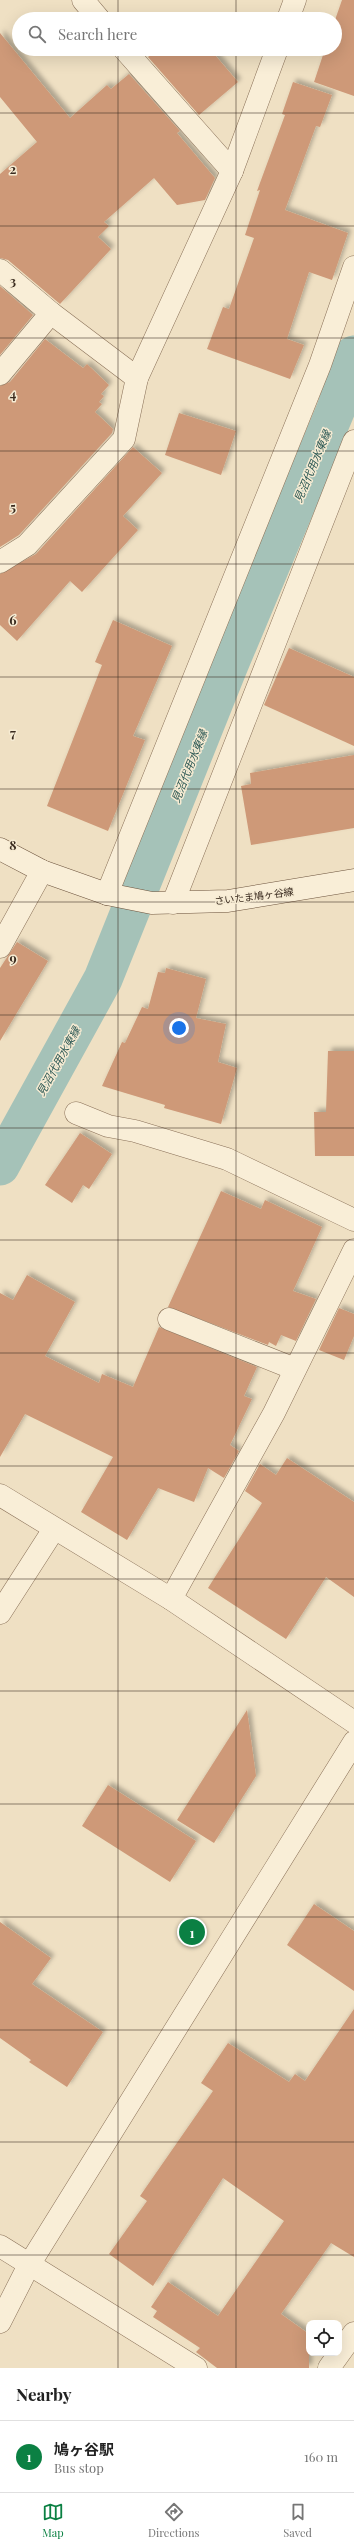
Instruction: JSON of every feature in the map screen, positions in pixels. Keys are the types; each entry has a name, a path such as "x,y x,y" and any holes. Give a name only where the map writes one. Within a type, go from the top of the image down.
{"street":[{"path":"83,0 93,12"},
{"path":"291,12 295,0"},
{"path":"130,56 232,171"},
{"path":"0,562 27,544 124,438 137,378 232,171 274,56"},
{"path":"0,849 42,870 112,895 320,365 354,267"},
{"path":"0,270 51,313 137,378"},
{"path":"0,374 51,313"},
{"path":"163,903 354,441"},
{"path":"0,947 42,870"},
{"name":"さいたま鳩ヶ谷線","path":"112,895 163,903 228,901 354,880"},
{"path":"76,1113 108,1126 135,1131 226,1159 354,1220"},
{"path":"171,1599 295,1369 354,1250"},
{"path":"169,1319 295,1369"},
{"path":"0,1495 171,1599 354,1722"},
{"path":"0,1613 54,1529"},
{"path":"0,2322 29,2264 354,1742"},
{"path":"0,2246 196,2368"},
{"path":"329,2368 354,2333"}],"building":[{"path":"342,0 354,0 354,96 314,82 323,56 342,56 342,12 338,12"},
{"path":"0,33 12,48 12,56 19,56 70,118 107,85 111,89 129,74 180,131 177,133 215,178 205,200 177,205 154,178 104,222 109,226 98,237 111,249 60,304 8,260 0,258 0,174 37,142 0,97"},
{"path":"216,56 238,82 199,115 148,57"},
{"path":"293,82 332,95 320,127 316,126 285,210 348,233 332,280 309,272 287,339 304,345 290,379 207,349 223,307 229,309 254,238 245,235 260,190 257,191 285,115 282,114"},
{"path":"0,286 33,315 0,355"},
{"path":"45,339 83,368 87,364 109,385 101,394 104,396 99,402 102,404 95,412 113,429 112,433 19,535 0,547 0,386 10,382"},
{"path":"179,413 236,431 221,475 165,455"},
{"path":"133,447 162,473 123,516 138,530 82,592 70,581 17,641 0,625 0,574 36,554"},
{"path":"113,620 172,646 133,736 145,740 108,831 47,806 102,665 95,662"},
{"path":"289,648 354,677 354,746 264,705"},
{"path":"354,755 354,828 251,845 241,786 251,784 250,773"},
{"path":"17,942 48,961 0,1041 0,968"},
{"path":"166,968 206,979 196,1018 226,1024 218,1062 237,1068 221,1124 164,1108 165,1105 102,1086 122,1042 125,1043 142,1007 148,1009 158,972 165,973"},
{"path":"328,1051 354,1051 354,1156 315,1156 314,1112 326,1112"},
{"path":"80,1133 112,1154 89,1189 83,1185 72,1203 45,1185"},
{"path":"221,1191 261,1209 265,1200 322,1227 293,1291 316,1299 296,1341 281,1335 276,1346 269,1342 268,1345 168,1307"},
{"path":"27,1275 75,1302 45,1356 99,1383 102,1374 133,1387 159,1327 257,1367 244,1396 252,1399 230,1445 239,1451 224,1478 208,1468 194,1502 158,1488 127,1540 81,1512 113,1457 25,1414 0,1457 0,1293 13,1300"},
{"path":"339,1308 354,1314 354,1336 344,1360 319,1350"},
{"path":"287,1458 354,1502 354,1597 326,1577 286,1639 208,1588 262,1503 245,1491 260,1464 276,1475"},
{"path":"247,1710 256,1776 214,1843 177,1820"},
{"path":"108,1785 196,1841 170,1882 82,1826"},
{"path":"314,1904 354,1931 354,1991 287,1945"},
{"path":"0,1922 51,1958 32,1984 103,2032 67,2087 29,2062 31,2060 0,2038"},
{"path":"354,2009 354,2257 331,2243 281,2314 306,2332 306,2356 309,2356 309,2368 217,2368 196,2352 200,2348 153,2317 157,2311 151,2307 168,2282 218,2316 284,2221 223,2178 153,2286 109,2254 147,2201 140,2196 213,2091 201,2083 228,2043 289,2082 295,2074 305,2081"}],"waterway":[{"name":"見沼代用水東縁","path":"0,1166 103,979 228,667 336,409 354,355"}],"place":[{"name":"鳩ヶ谷駅","path":"192,1932"}]}
